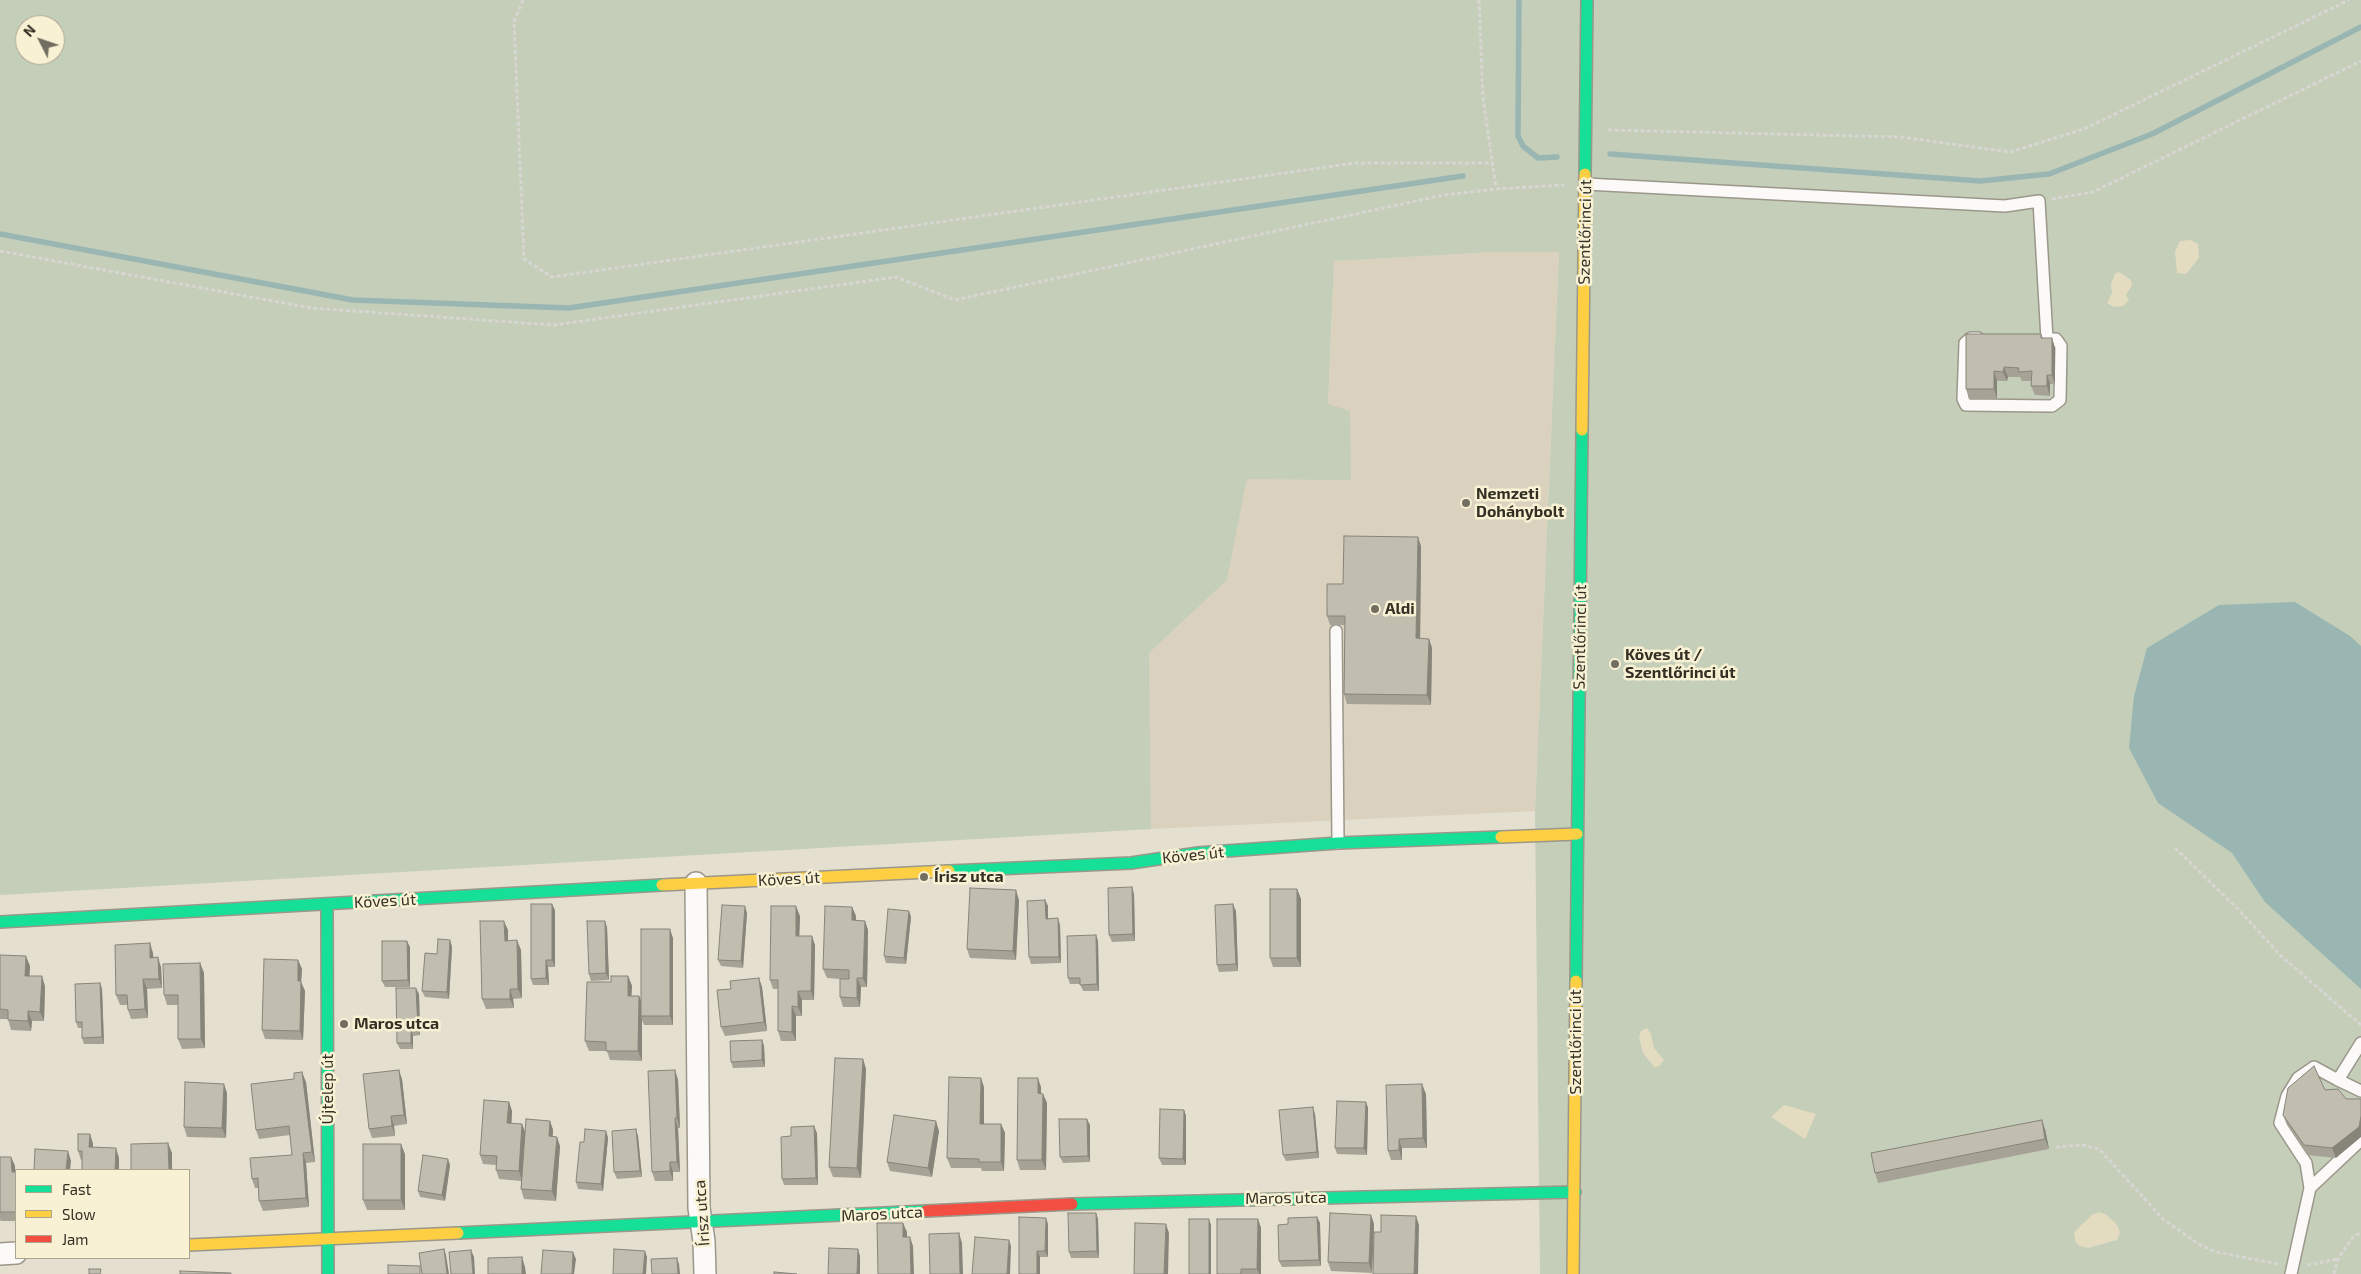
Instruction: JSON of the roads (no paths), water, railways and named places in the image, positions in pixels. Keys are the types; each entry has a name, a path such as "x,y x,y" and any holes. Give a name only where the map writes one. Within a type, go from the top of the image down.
{"street":[{"name":"Szentlőrinci út","path":"1573,1274 1587,0"},
{"name":"Köves út","path":"0,922 696,883 1130,862 1198,853 1338,843 1577,834"},
{"name":"Írisz utca","path":"696,883 701,1223 704,1241 704,1274"},
{"name":"Újtelep út","path":"328,905 328,1274"},
{"name":"Maros utca","path":"190,1245 701,1223 1117,1202 1575,1192"},
{"path":"0,1254 15,1253"}],"lane":[{"path":"1586,184 2005,206 2039,201 2042,339 2056,339 2061,346 2060,400 2052,406 1966,405 1963,399 1964,343 1971,338 1990,338"},
{"path":"1336,631 1338,843"},
{"path":"2338,1080 2361,1043"},
{"path":"2292,1270 2310,1188 2306,1163 2280,1123 2287,1096 2298,1078 2314,1067 2361,1091"},
{"path":"2310,1188 2361,1140"}],"water":[{"path":"2295,602 2350,636 2361,646 2361,989 2265,902 2232,853 2158,803 2129,748 2134,696 2147,648 2219,605"}],"waterway":[{"path":"1519,0 1518,136 1523,146 1538,158 1557,157"},
{"path":"1610,154 1980,181 2049,174 2152,134 2361,27"},
{"path":"0,234 353,300 569,308 1463,176"}],"place":[{"name":"Nemzeti Dohánybolt","path":"1466,503"},
{"name":"Aldi","path":"1375,609"},
{"name":"Köves út / Szentlőrinci út","path":"1615,664"},
{"name":"Írisz utca","path":"924,877"},
{"name":"Maros utca","path":"344,1024"}]}
